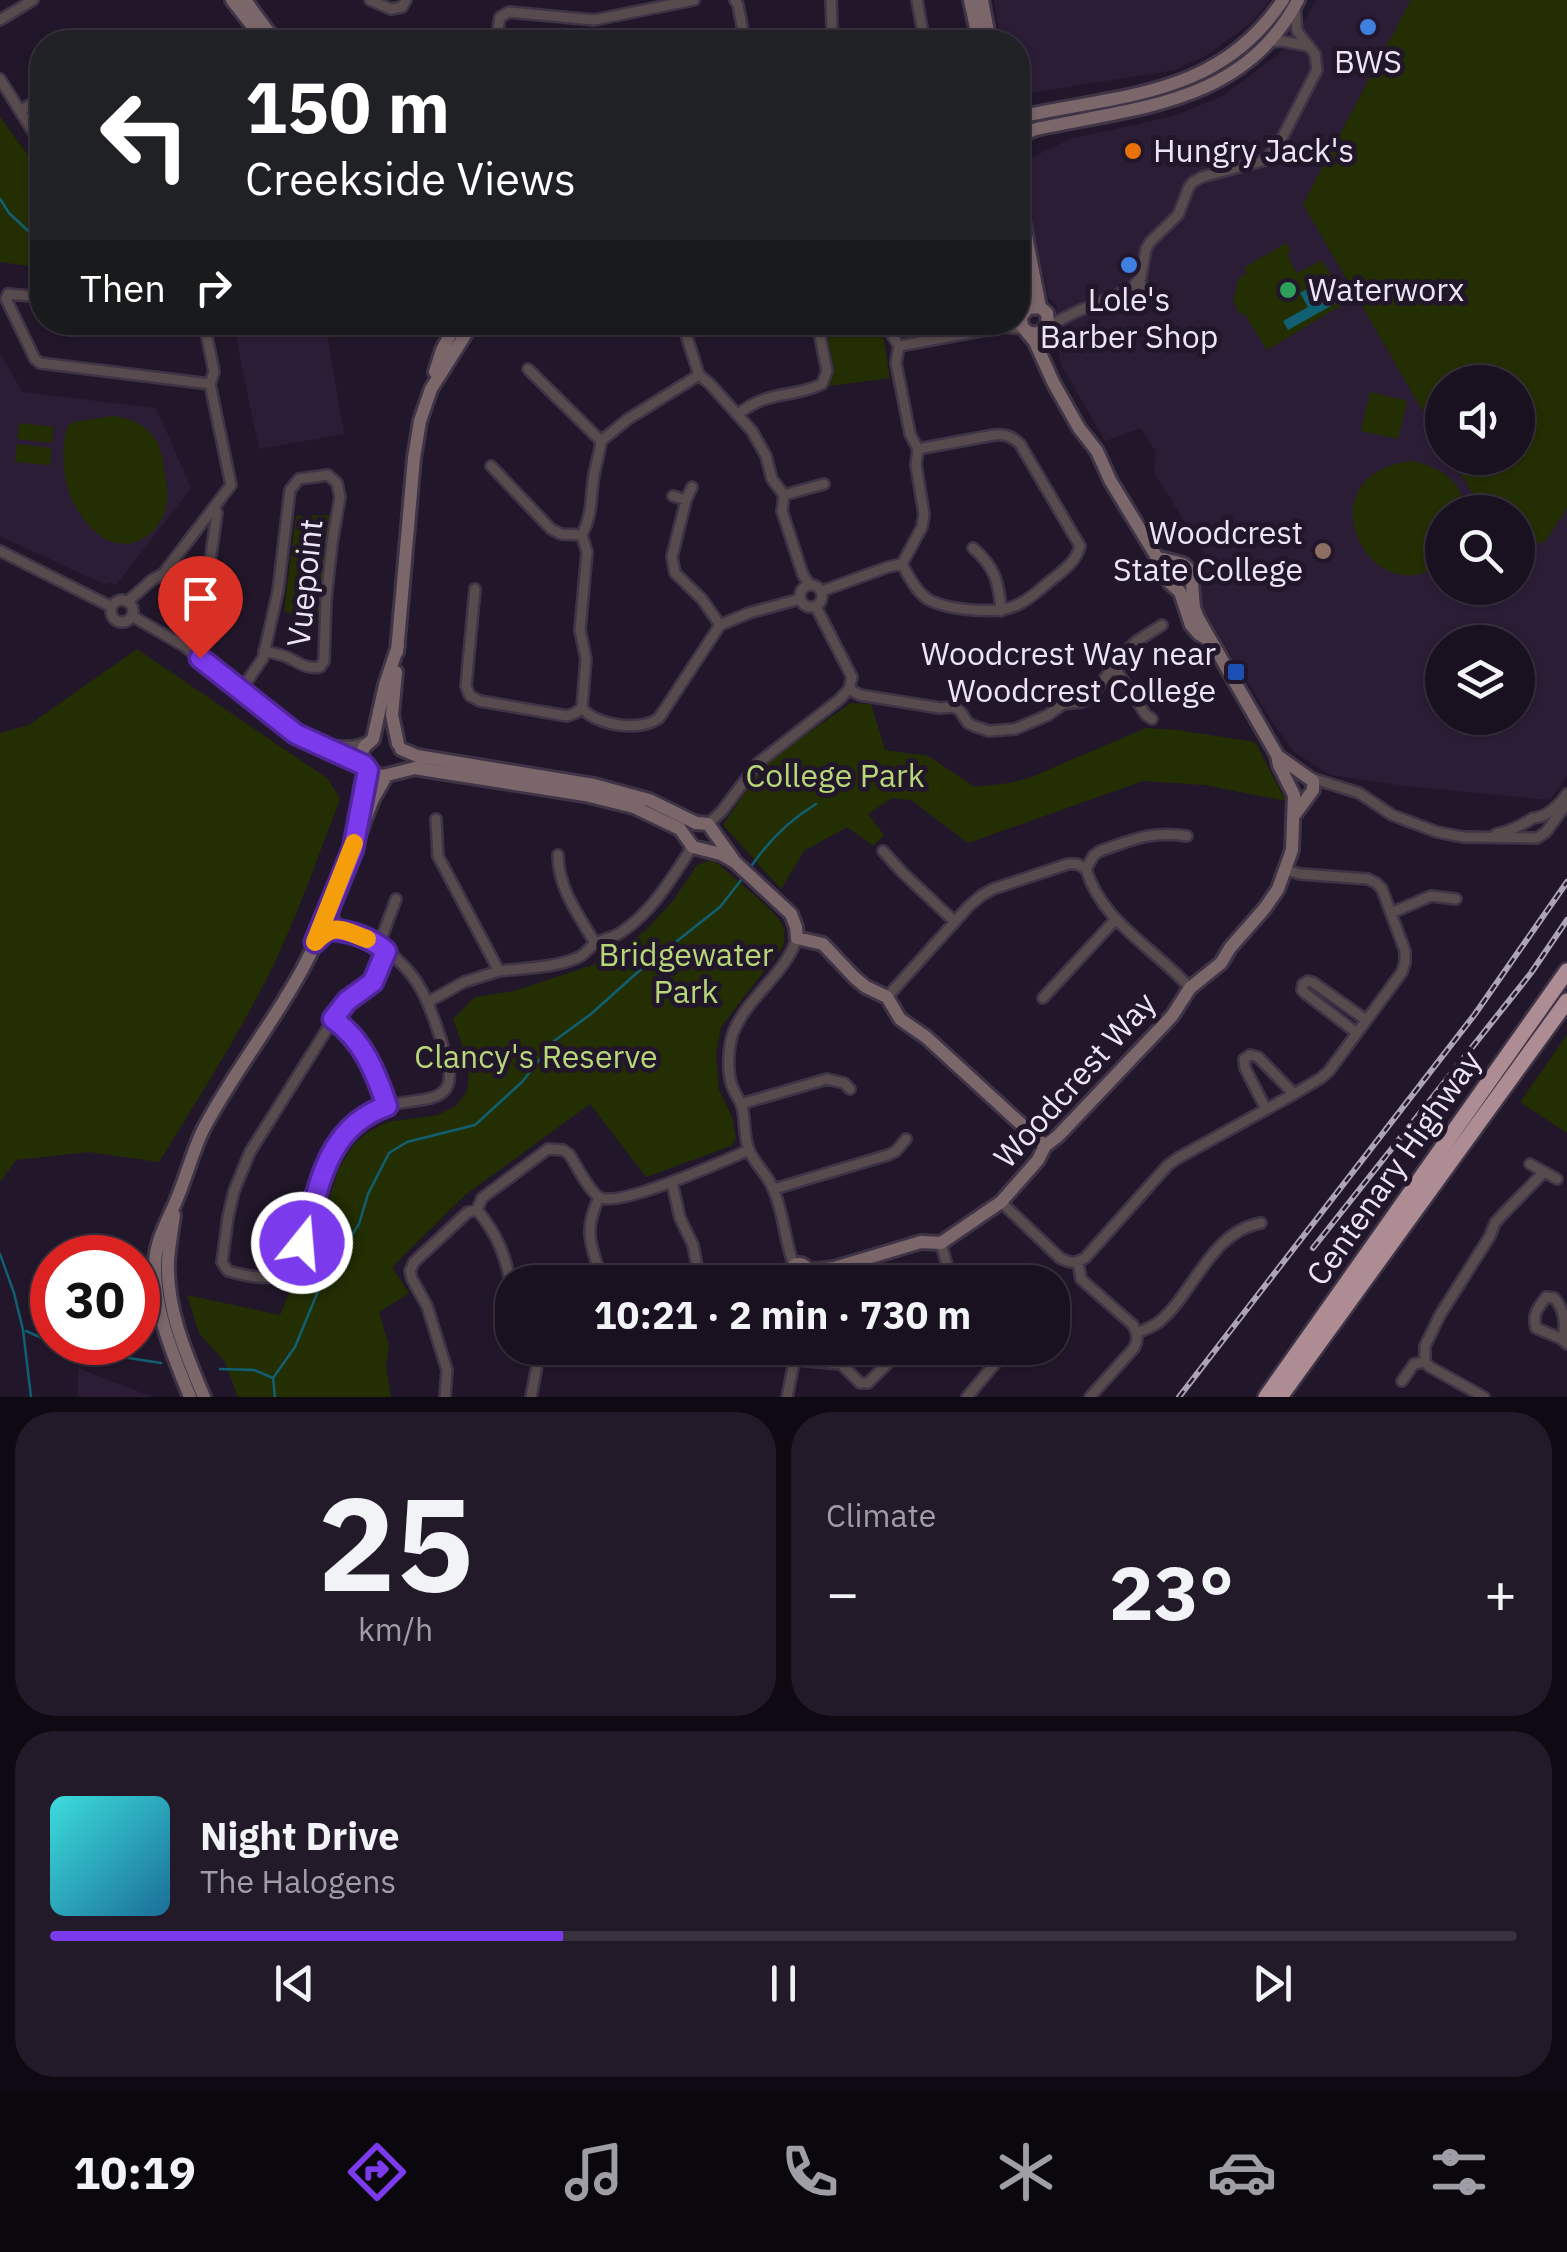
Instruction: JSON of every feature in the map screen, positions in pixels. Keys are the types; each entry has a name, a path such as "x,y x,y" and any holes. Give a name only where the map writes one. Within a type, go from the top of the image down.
{"highway":[{"name":"Centenary Highway","path":"1266,1397 1567,971"},
{"name":"Centenary Highway","path":"1280,1397 1567,1001"}],"street":[{"path":"0,20 33,0"},
{"path":"232,0 256,30"},
{"path":"245,0 267,30"},
{"path":"370,0 391,9 402,7 406,0"},
{"path":"502,0 509,12"},
{"path":"498,30 500,17 509,12 594,20 694,0"},
{"path":"735,0 743,30"},
{"path":"830,0 833,30"},
{"path":"917,0 922,30"},
{"path":"970,0 976,30"},
{"path":"982,0 988,30"},
{"path":"1030,131 1158,104 1213,84 1238,70 1267,43 1292,2"},
{"path":"1030,318 1037,334 1076,312 1131,289 1138,282 1150,242 1178,215 1193,182 1258,164 1276,150 1317,70 1316,54 1298,32 1292,2"},
{"path":"1030,114 1173,85 1205,72 1231,56 1292,2"},
{"path":"1267,43 1282,40 1307,46"},
{"path":"0,80 30,127"},
{"path":"20,111 30,105"},
{"path":"1138,282 1159,299"},
{"path":"30,296 3,294 40,363 210,384"},
{"path":"1030,316 1076,312"},
{"path":"1030,316 1049,317 1046,367"},
{"path":"1030,319 1046,367 1180,592 1191,625 1212,641"},
{"path":"128,602 162,574 230,484 210,384 214,372 207,335"},
{"path":"190,1397 163,1326 156,1287 158,1241 205,1127 279,1010 315,942 374,796 402,760 392,714 416,442 442,350 450,335"},
{"path":"431,389 465,335"},
{"path":"686,335 699,376 738,414 760,444 772,479 784,495 782,511 803,575 810,585"},
{"path":"738,414 762,398 822,384 827,371 820,335"},
{"path":"822,591 902,564 922,527 918,449 910,434 896,363 899,346 893,335"},
{"path":"899,346 955,335"},
{"path":"528,369 600,441 590,519 582,536 587,552 580,630 586,659 582,708 589,716 638,727 651,724 659,718 720,626 748,613 800,599"},
{"path":"600,441 628,419 699,376"},
{"path":"902,564 930,601 982,612 1001,611 1030,598 1078,556 1080,546 1014,438 994,435 918,449"},
{"path":"491,466 551,529 582,536"},
{"name":"Vuepoint","path":"241,690 264,651 278,591 290,490 298,479 328,476 337,483 340,497 326,600 326,657 318,668 312,668 264,651"},
{"path":"784,495 824,484"},
{"path":"692,487 673,565 720,626"},
{"path":"673,496 686,500"},
{"path":"162,574 197,594 206,590 217,514 214,508"},
{"path":"973,548 990,562 1001,611"},
{"path":"0,552 112,606"},
{"path":"1156,557 1188,568 1194,608 1280,765 1301,792"},
{"path":"1172,581 1170,568 1179,564"},
{"path":"1172,581 1186,586 1192,578"},
{"path":"800,599 802,590 810,585 822,591"},
{"path":"475,589 466,686 470,696 566,716 582,708"},
{"path":"816,607 822,600 822,591"},
{"path":"800,599 806,606 816,607"},
{"path":"119,601 128,602 132,616 128,621 118,622 111,614 112,606 119,601"},
{"path":"428,1002 464,982 498,971 578,958 595,944 626,930 656,901 693,846 689,828 706,827 758,763 850,689 852,677 816,607"},
{"path":"132,616 184,646 296,734 375,775 415,768 606,800 659,818 680,829 693,846 735,862"},
{"path":"850,689 940,708 954,707 968,723 989,731 1006,731 1063,704 1090,698 1124,654 1162,625"},
{"path":"353,849 366,768 362,753 370,741 398,646"},
{"path":"1115,668 1152,719"},
{"path":"323,746 353,746 386,736 417,756 594,784 667,806 706,827 735,862 791,914 797,938 792,952 734,1032 730,1070 749,1150 774,1190 794,1265"},
{"path":"1277,755 1307,776 1360,793 1408,823 1450,835 1540,837 1567,804"},
{"path":"1301,792 1294,776 1307,776"},
{"path":"1301,792 1314,786 1307,776"},
{"path":"1301,792 1332,785"},
{"name":"Woodcrest Way","path":"844,1265 920,1242 941,1243 1001,1202 1038,1160 1045,1146 1172,1016 1190,988 1221,963 1265,908 1286,870 1292,850 1292,821 1301,792"},
{"path":"1484,836 1509,832 1539,818 1567,794"},
{"path":"1539,818 1545,822 1546,832"},
{"path":"436,819 438,856 498,971"},
{"path":"1526,824 1528,834 1534,838"},
{"path":"693,846 709,845 706,827"},
{"path":"1086,869 1094,855 1147,835 1187,836"},
{"path":"882,851 955,922"},
{"path":"558,855 558,872 595,944"},
{"path":"886,997 982,894 1068,864 1086,869 1115,920 1190,988"},
{"path":"1001,1202 1060,1258 1078,1262 1168,1165 1329,1071 1402,972 1405,951 1382,889 1368,879 1286,870"},
{"path":"334,894 338,900 333,917 342,929 382,948 409,970 428,1002 450,1068 448,1084 433,1099 387,1106 364,1117 333,1148 292,1269 274,1278 228,1271 222,1262 228,1217 240,1174 258,1134 333,1019 347,1001 373,982 382,948 396,899"},
{"path":"1391,913 1431,896 1456,899"},
{"path":"1043,998 1115,920"},
{"path":"315,942 327,930 342,929"},
{"path":"797,938 823,944 855,978 886,997 900,1018 1045,1146"},
{"path":"1357,1032 1306,994 1303,984 1308,980 1314,983 1366,1020"},
{"path":"333,1019 367,1055 387,1106"},
{"path":"1266,1110 1244,1068 1244,1059 1250,1055 1258,1057 1294,1094"},
{"path":"741,1104 828,1078 850,1089"},
{"path":"774,1190 888,1156 906,1139"},
{"path":"477,1210 482,1198 548,1149 569,1154 594,1194 605,1200 672,1182 749,1150"},
{"path":"1530,1164 1556,1179"},
{"path":"1425,1362 1426,1346 1440,1315 1495,1223 1544,1172"},
{"path":"672,1182 697,1265"},
{"path":"597,1265 588,1231 590,1214 598,1198"},
{"path":"176,1202 168,1263 170,1291 177,1329 204,1397"},
{"path":"477,1210 503,1250 507,1265"},
{"path":"445,1397 447,1370 410,1270 468,1212 477,1210"},
{"path":"1137,1333 1166,1315 1231,1235 1261,1223"},
{"path":"941,1243 947,1265"},
{"path":"1078,1262 1082,1279 1133,1325 1138,1341 1090,1397"},
{"path":"1546,1298 1554,1298 1560,1307 1566,1327 1564,1342 1536,1328 1536,1311 1546,1298"},
{"path":"878,1352 891,1354 890,1361 868,1383 860,1383 840,1364 878,1352"},
{"path":"1402,1381 1414,1364 1425,1362"},
{"path":"1425,1362 1484,1397"},
{"path":"531,1397 537,1365"},
{"path":"786,1397 795,1365"},
{"path":"966,1397 993,1365"}],"shaded area":[{"path":"994,0 1270,0 1252,22 1207,55 1175,70 1030,93 1030,30 999,30"},
{"path":"1316,0 1411,0 1303,204 1425,415 1425,475 1461,475 1474,495 1425,495 1425,605 1535,605 1535,542 1544,543 1567,508 1567,776 1550,800 1330,775 1293,751 1200,605 1199,590 1207,558 1154,472 1156,452 1141,428 1105,441 1061,365 1057,306 1049,298 1030,205 1030,159 1070,139 1174,116 1223,96 1280,53"},
{"path":"235,335 327,335 344,434 259,449"},
{"path":"0,353 22,392 156,408 191,488 116,585 106,585 0,536"},
{"path":"78,1368 153,1397 78,1397"}],"green space":[{"path":"1411,0 1567,0 1567,508 1544,543 1535,542 1535,495 1474,495 1461,475 1535,475 1535,365 1425,365 1425,415 1303,204"},
{"path":"0,117 30,158 30,266 0,262"},
{"name":"Waterworx","path":"1286,243 1291,251 1287,255 1297,273 1322,260 1347,302 1267,350 1233,301 1239,278 1247,273 1244,268"},
{"path":"827,335 883,335 890,378 829,386 834,369"},
{"path":"1370,392 1407,401 1398,439 1361,431"},
{"path":"113,416 131,420 156,440 166,484 166,504 158,524 144,538 129,543 107,540 87,523 72,498 64,470 67,427 74,422"},
{"path":"19,423 54,427 52,443 17,439"},
{"path":"17,444 52,448 50,465 15,462"},
{"path":"1412,461 1425,465 1425,475 1448,477 1461,495 1425,495 1425,571 1415,575 1391,572 1371,558 1358,538 1353,513 1359,490 1378,471"},
{"path":"330,515 317,627 284,611 296,516"},
{"path":"137,649 328,779 340,799 271,970 159,1162 89,1152 16,1160 0,1182 0,733 29,725"},
{"name":"College Park","path":"851,703 871,704 885,750 928,756 975,787 1029,778 1146,728 1255,742 1286,801 1205,785 1143,781 968,843 911,800 892,798 868,814 884,835 874,846 847,827 804,851 781,889 723,825 764,764"},
{"name":"Clancy's Reserve","path":"711,860 771,910 785,933 782,948 721,1027 716,1054 719,1090 732,1117 736,1138 731,1146 646,1177 590,1104 465,1195 392,1267 409,1293 379,1312 389,1346 386,1365 391,1397 238,1397 225,1362 199,1333 187,1295 280,1315 292,1286 306,1270 339,1168 354,1144 388,1122 438,1115 456,1106 467,1091 467,1059 453,1019 475,997 514,991 590,966 618,952 673,901 697,865"},
{"path":"1567,1035 1567,1133 1520,1102"}],"water":[{"path":"1325,278 1338,302 1288,330 1283,321 1308,307 1300,293"}],"waterway":[{"path":"0,199 30,233"},
{"path":"750,868 779,832 816,804"},
{"path":"273,1378 295,1347 321,1284 359,1224 368,1194 389,1153 407,1142 475,1125 522,1082 554,1041 720,907 742,879"},
{"path":"0,1254 23,1330 31,1397"},
{"path":"26,1331 30,1333"},
{"path":"220,1369 254,1370 273,1378 275,1397"}],"railway":[{"path":"1179,1397 1475,1014 1567,882"},
{"path":"1313,1248 1531,973 1567,920"}],"slow traffic":[{"path":"354,843 315,942 327,930 338,929 367,939"}],"place":[{"name":"BWS","path":"1368,27"},
{"name":"Hungry Jack's","path":"1133,151"},
{"name":"Lole's Barber Shop","path":"1129,265"},
{"name":"Waterworx","path":"1288,290"},
{"name":"Woodcrest State College","path":"1323,551"},
{"name":"Woodcrest Way near Woodcrest College","path":"1236,672"}],"route":[{"path":"200,658 296,734 368,770 353,849 315,942 327,930 342,929 386,951 373,982 347,1001 333,1019 367,1055 387,1106 352,1126 333,1148 302,1243"}],"park label":[{"name":"Bridgewater Park","path":"686,974"}]}
